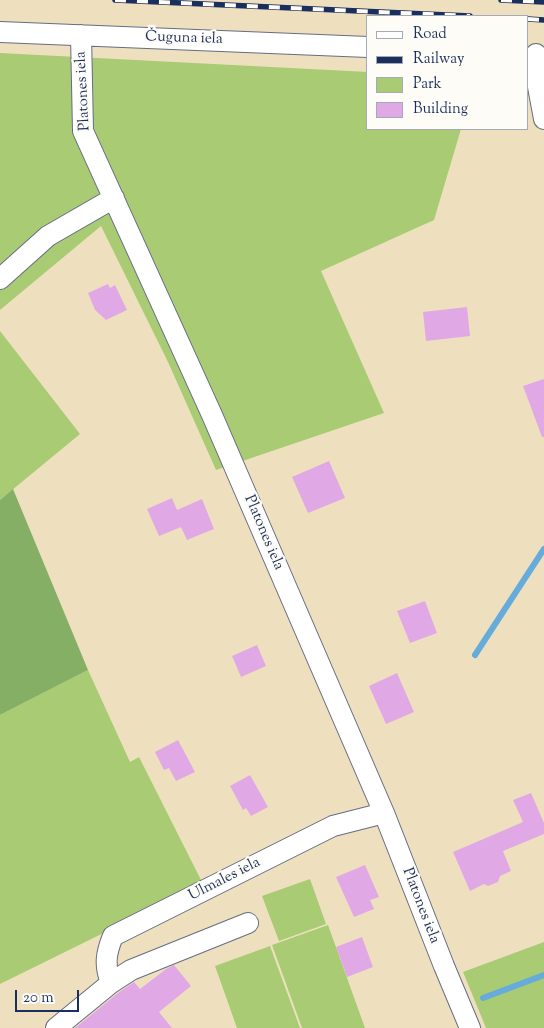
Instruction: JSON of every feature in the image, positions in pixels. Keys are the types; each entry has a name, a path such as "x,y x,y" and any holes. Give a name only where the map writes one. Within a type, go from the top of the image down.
{"street":[{"name":"Čuguna iela","path":"0,32 366,47"},
{"name":"Platones iela","path":"81,35 84,131 212,415 384,813 470,1028"},
{"path":"536,54 536,76 544,119"},
{"path":"0,279 48,236 114,198"},
{"name":"Ulmales iela","path":"111,983 107,972 106,951 113,936 333,826 384,813"},
{"path":"56,1028 111,983 131,970 248,923"}],"green space":[{"path":"0,53 366,72 366,130 461,130 434,220 321,271 384,413 216,470 168,362 101,226 0,310"},
{"path":"0,331 80,434 0,500"},
{"path":"13,489 88,670 0,715 0,500"},
{"path":"88,670 130,762 139,757 203,884 0,984 0,715"},
{"path":"310,879 326,924 279,941 262,896"},
{"path":"328,925 365,1028 302,1028 272,945"},
{"path":"544,942 544,1028 486,1028 463,972"},
{"path":"270,946 300,1028 237,1028 215,966"}],"building":[{"path":"108,284 110,288 115,285 127,310 106,320 95,310 88,293"},
{"path":"467,307 470,336 426,341 423,312"},
{"path":"544,379 544,437 542,437 523,386"},
{"path":"329,461 345,498 308,513 292,477"},
{"path":"172,498 177,510 202,499 214,529 187,540 181,527 159,536 147,509"},
{"path":"425,601 437,633 410,643 397,611"},
{"path":"257,645 266,666 241,677 232,656"},
{"path":"397,673 414,712 386,724 369,686"},
{"path":"178,740 195,772 176,781 169,768 164,770 155,752"},
{"path":"250,775 268,807 251,816 246,808 243,810 230,786"},
{"path":"531,793 544,823 544,834 503,851 511,871 500,876 498,882 488,886 484,884 470,891 453,852 523,822 513,800"},
{"path":"365,865 379,897 370,900 374,909 354,917 336,877"},
{"path":"362,937 373,967 347,977 336,947"},
{"path":"174,965 191,986 159,1012 172,1028 75,1028 134,982 140,989"}],"waterway":[{"path":"475,655 544,549"},
{"path":"483,998 544,975"}],"railway":[{"path":"115,0 448,15"},
{"path":"501,0 544,2"},
{"path":"529,19 544,20"}]}
